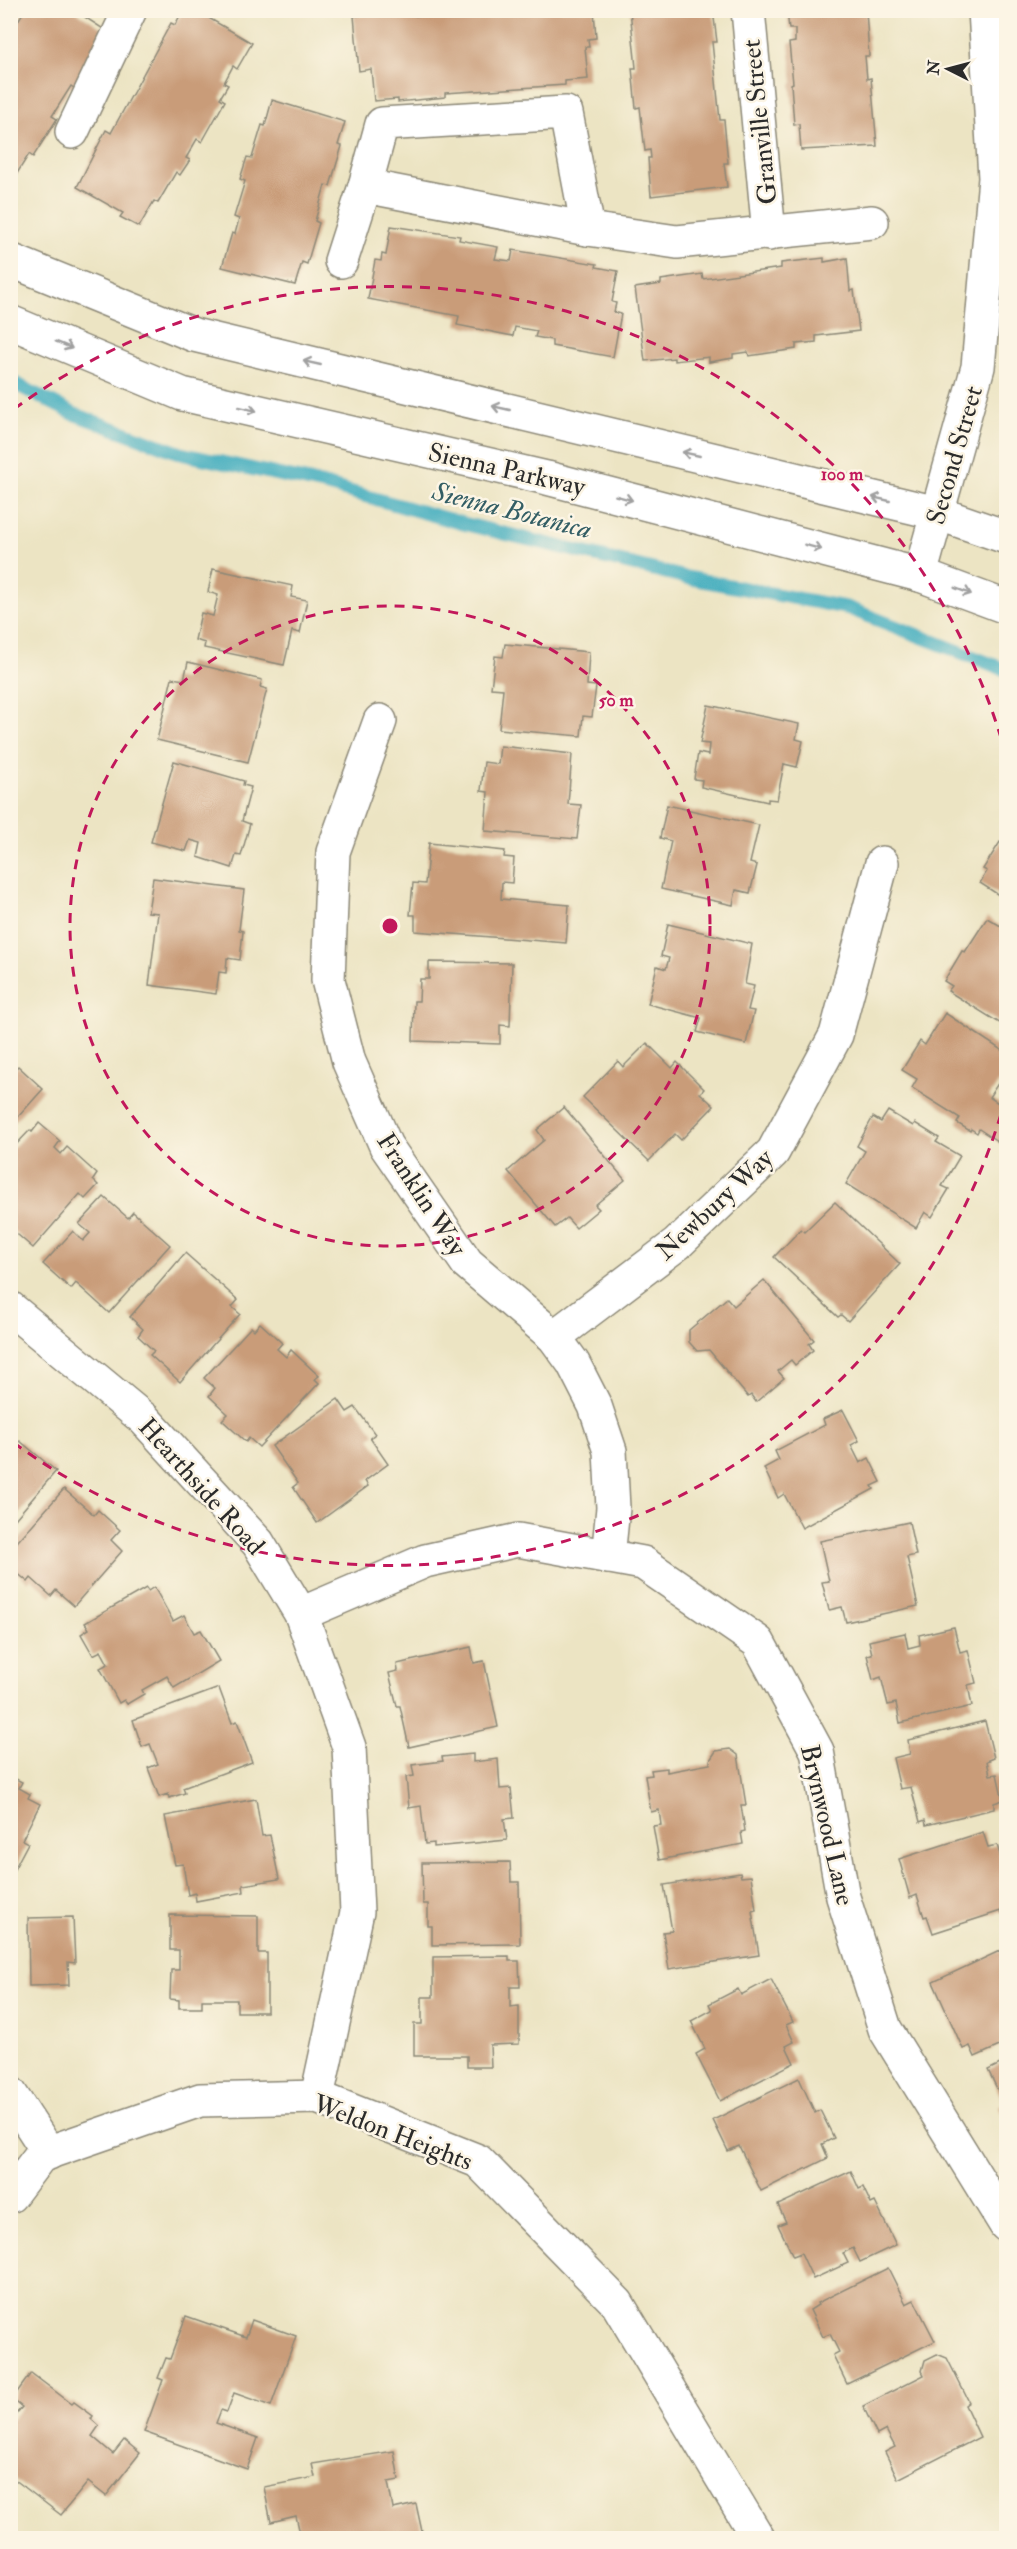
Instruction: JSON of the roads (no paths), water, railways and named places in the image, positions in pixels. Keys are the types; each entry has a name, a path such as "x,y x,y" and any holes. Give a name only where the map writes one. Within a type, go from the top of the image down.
{"street":[{"path":"72,132 130,10"},
{"name":"Granville Street","path":"748,10 769,234"},
{"name":"Second Street","path":"920,575 978,367 995,178 985,10"},
{"path":"341,261 382,124 566,113 588,229"},
{"path":"365,186 588,229 677,243 873,222"},
{"path":"10,260 194,335 938,513 1006,537"},
{"name":"Sienna Parkway","path":"10,322 182,394 547,478 920,575 1006,608"},
{"name":"Franklin Way","path":"380,721 333,852 328,980 349,1062 386,1146 467,1263 554,1337 573,1363 595,1406 610,1451 613,1508 608,1557"},
{"name":"Newbury Way","path":"554,1337 677,1244 773,1152 836,1035 882,863"},
{"name":"Hearthside Road","path":"10,1308 144,1419 258,1543 302,1614 349,1747 357,1912 317,2097"},
{"name":"Brynwood Lane","path":"302,1614 425,1561 518,1540 643,1563 758,1642 817,1751 843,1896 885,2029 1006,2225"},
{"path":"10,2093 49,2153"},
{"name":"Weldon Heights","path":"10,2196 41,2155 200,2100 317,2097 478,2161 617,2303 758,2538"}],"waterway":[{"name":"Sienna Botanica","path":"10,381 74,414 183,454 326,485 465,524 684,577 848,608 1006,670"}]}
